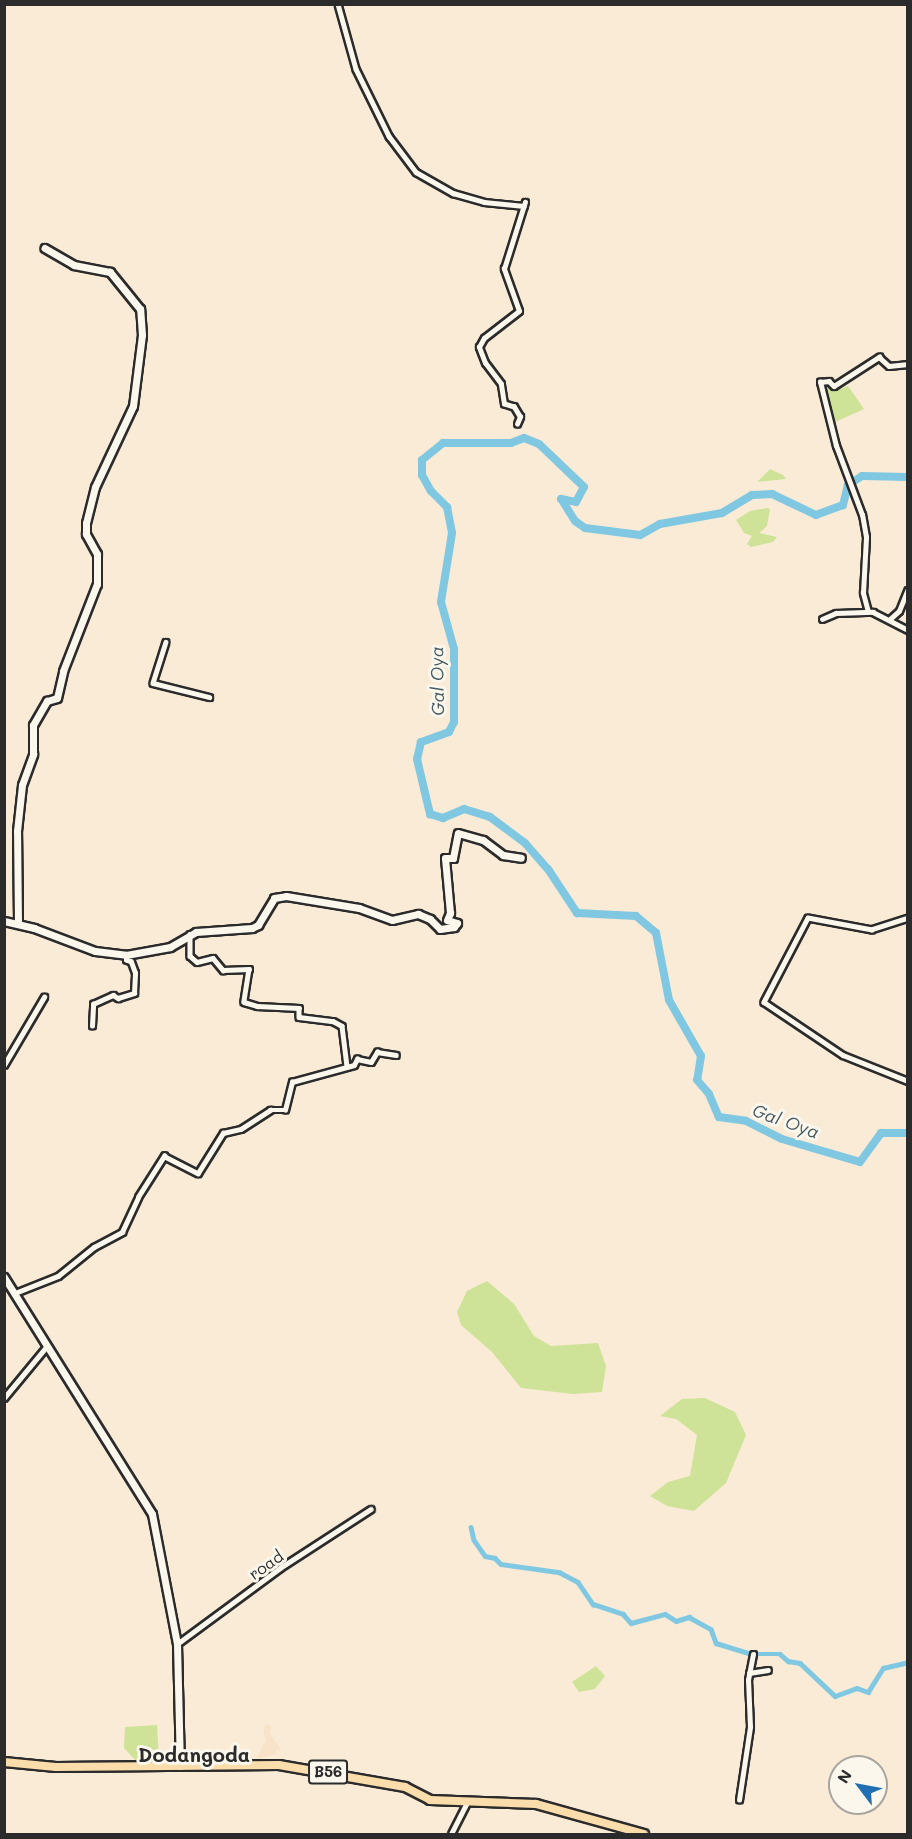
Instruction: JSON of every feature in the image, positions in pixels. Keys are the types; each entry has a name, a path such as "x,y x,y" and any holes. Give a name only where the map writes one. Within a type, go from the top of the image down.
{"main road":[{"path":"18,922 16,831 22,785 33,754 33,725 47,701 57,698 63,671 97,584 97,554 86,534 86,523 95,487 133,406 142,334 140,309 110,272 74,265 44,248"},
{"path":"4,921 18,922 95,951 126,955 170,947 190,934 252,928 258,925 274,898 286,896 358,908 392,920 418,914 430,919 440,929 454,927 457,922 447,920 450,914 445,858 453,858 458,832 483,840 503,855 521,858"},
{"path":"4,1277 114,1450 126,1475 150,1508 177,1644 180,1766"},
{"name":"B56","path":"4,1762 56,1767 279,1765 405,1787 430,1800 536,1804 644,1834"}],"street":[{"path":"338,4 356,69 389,136 416,172 453,193 484,202 525,204 504,269 519,311 484,338 479,347 485,363 501,384 504,404 514,407 520,417 517,424"},
{"path":"868,612 863,593 866,537 820,382 829,381 834,386 879,357 889,366 908,364"},
{"path":"889,620 899,611 907,591"},
{"path":"822,620 837,613 868,612 908,630"},
{"path":"166,642 153,683 209,697"},
{"path":"908,918 872,930 807,918 764,1002 843,1055 908,1081"},
{"path":"190,934 190,956 197,962 213,958 223,970 249,969 244,1002 257,1006 299,1008 299,1017 333,1021 342,1026 347,1066"},
{"path":"92,1026 93,1004 113,995 118,998 134,993 137,983 126,955"},
{"path":"4,1065 44,997"},
{"path":"15,1293 43,1279 58,1276 94,1247 122,1232 164,1156 198,1173 223,1132 241,1129 270,1110 285,1110 292,1082 354,1065 357,1059 371,1062 377,1052 396,1055"},
{"path":"4,1398 47,1346"},
{"name":"road","path":"177,1644 371,1509"},
{"path":"739,1800 751,1714 749,1673 753,1654"},
{"path":"749,1673 768,1670"},
{"path":"451,1834 468,1801"}],"shaded area":[{"path":"266,1724 271,1726 270,1734 282,1751 276,1750 276,1754 256,1759 266,1740 263,1730"}],"green space":[{"path":"848,386 864,409 835,422 827,388 835,391"},
{"path":"770,469 783,475 786,479 757,482"},
{"path":"770,509 767,526 759,533 777,537 773,542 751,547 747,544 752,536 744,533 736,520 750,511"},
{"path":"487,1281 514,1304 534,1336 551,1346 598,1343 606,1366 602,1392 573,1394 521,1388 492,1352 461,1325 457,1312 467,1291"},
{"path":"705,1398 735,1412 746,1435 726,1483 694,1511 667,1506 650,1496 668,1482 690,1476 697,1435 676,1419 660,1416 682,1399"},
{"path":"596,1666 605,1676 595,1689 579,1692 572,1682"},
{"path":"157,1725 159,1760 137,1762 124,1748 125,1727"}],"waterway":[{"name":"Gal Oya","path":"908,477 862,476 848,485 843,505 816,515 772,494 752,495 722,513 660,524 640,535 585,528 575,521 561,499 576,502 584,487 539,444 524,438 511,443 443,443 422,460 422,475 431,491 447,507 452,533 441,602 454,649 454,722 449,732 421,742 417,759 430,814 443,818 464,809 490,817 525,843 548,869 577,913 636,916 656,933 669,1000 701,1056 697,1080 709,1094 719,1117 746,1121 782,1139 860,1162 881,1133 908,1133"},
{"path":"471,1527 474,1540 485,1556 495,1558 501,1564 559,1572 578,1582 593,1604 623,1614 631,1623 665,1614 676,1621 689,1617 711,1629 716,1643 753,1654 780,1654 788,1661 800,1663 835,1696 857,1688 868,1692 883,1668 908,1662"}],"district":[{"name":"Dodangoda","path":"194,1754"}]}
